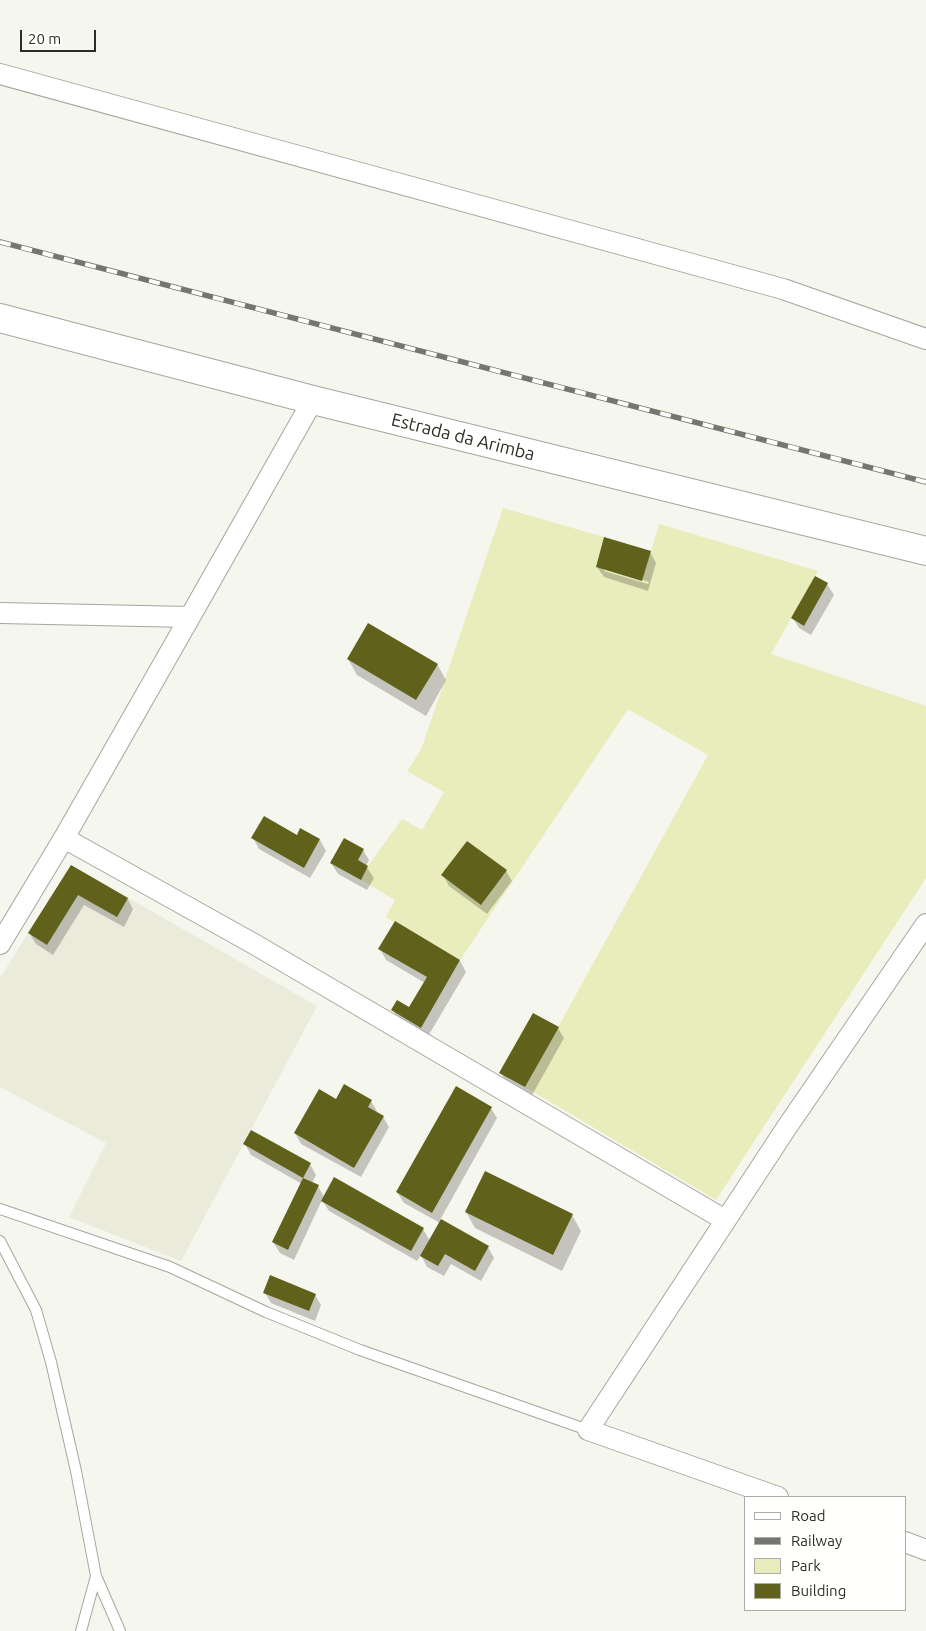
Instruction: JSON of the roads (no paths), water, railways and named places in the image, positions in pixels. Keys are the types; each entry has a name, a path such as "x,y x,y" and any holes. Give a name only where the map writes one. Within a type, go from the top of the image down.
{"main road":[{"name":"Estrada da Arimba","path":"0,318 313,400 926,551"}],"street":[{"path":"0,74 783,289 926,339"},
{"path":"0,944 64,838 313,400"},
{"path":"0,613 190,617"},
{"path":"64,838 254,944 725,1220"},
{"path":"775,1496 588,1430 787,1127 926,924"},
{"path":"906,1542 926,1550"}],"lane":[{"path":"0,1209 170,1267 266,1312 360,1350 588,1430"},
{"path":"0,1240 36,1310 51,1362 76,1471 96,1576 120,1631"},
{"path":"81,1631 96,1576"}],"railway":[{"path":"0,242 926,482"}]}
